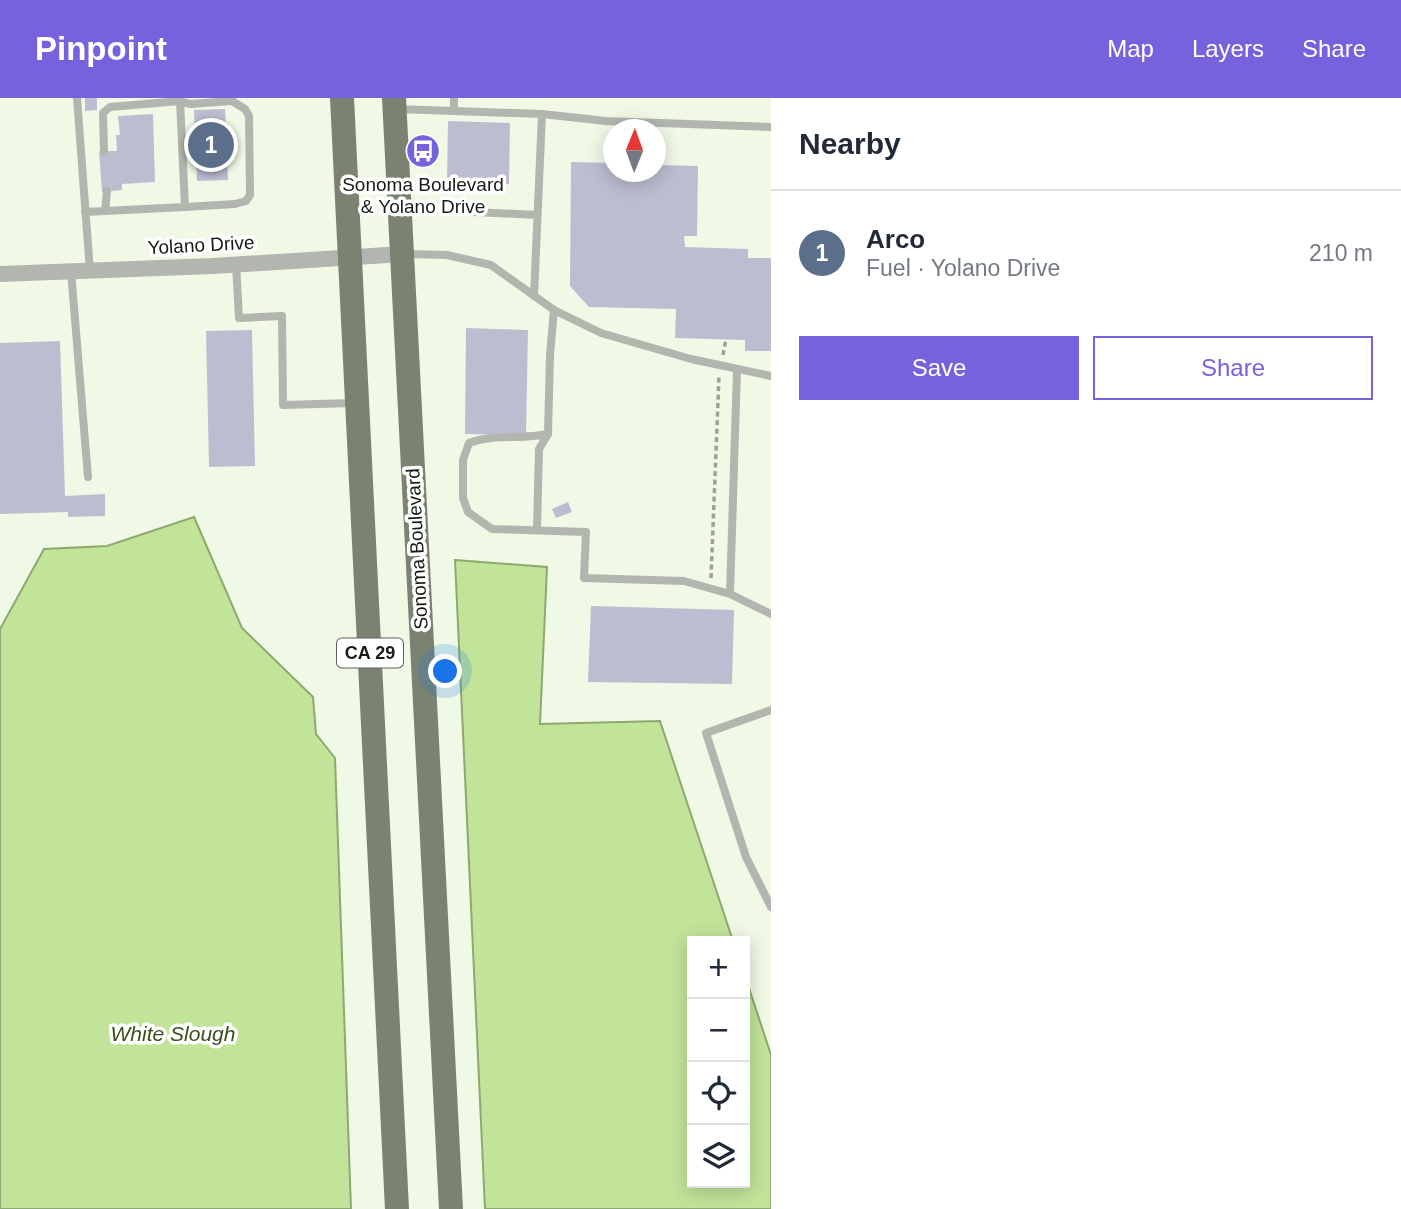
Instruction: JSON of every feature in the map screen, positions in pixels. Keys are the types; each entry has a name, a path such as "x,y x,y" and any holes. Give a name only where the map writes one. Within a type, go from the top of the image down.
{"main road":[{"name":"CA 29","path":"342,98 397,1209"},
{"name":"Sonoma Boulevard","path":"395,103 451,1209"}],"street":[{"name":"Yolano Drive","path":"0,274 403,254"}],"lane":[{"path":"78,98 90,271"},
{"path":"454,98 454,111"},
{"path":"85,212 235,204 246,201 250,194 249,116 245,109 232,100 190,104 180,99 110,107 103,113 104,151"},
{"path":"180,99 185,207"},
{"path":"395,103 454,111 542,114 606,121 771,127"},
{"path":"534,296 542,114"},
{"path":"105,211 107,191"},
{"path":"453,211 537,215"},
{"path":"403,254 447,255 491,265 554,310 601,333 720,366 771,376"},
{"path":"236,264 239,318 282,316 283,405 357,403"},
{"path":"71,271 88,477"},
{"path":"537,530 539,449 548,434 554,310"},
{"path":"730,594 737,370"},
{"path":"548,434 531,438 485,437 469,443 463,460 463,498 468,512 492,529 586,531 584,578 684,581 730,594 771,614"},
{"path":"770,901 746,857 706,733 771,709"}],"path":[{"path":"708,588 712,573 717,383 726,340"}],"water":[{"name":"White Slough","path":"194,517 242,628 313,697 316,734 335,758 351,1209 0,1209 0,629 44,549 107,546"},
{"path":"455,560 547,567 540,724 660,721 731,936 687,936 687,1188 750,1188 750,991 771,1055 771,1209 485,1209"}],"building":[{"path":"85,98 97,98 97,110 85,111"},
{"path":"225,109 228,180 197,181 194,110"},
{"path":"153,114 155,182 122,184 122,190 102,192 99,151 117,151 116,135 120,135 118,116"},
{"path":"448,121 510,123 509,184 447,183"},
{"path":"571,162 603,163 603,182 666,182 666,165 698,166 697,236 684,236 685,247 748,249 748,258 771,258 771,351 745,351 745,340 675,338 676,309 589,307 570,286"},
{"path":"466,328 528,330 526,435 465,434"},
{"path":"252,330 255,466 209,467 206,331"},
{"path":"60,341 65,496 105,494 105,516 68,517 68,512 0,514 0,343"},
{"path":"568,502 572,512 556,518 552,509"},
{"path":"591,606 734,610 732,684 588,682"}],"place":[{"name":"Arco","path":"211,145"},
{"name":"Sonoma Boulevard & Yolano Drive","path":"423,151"}]}
